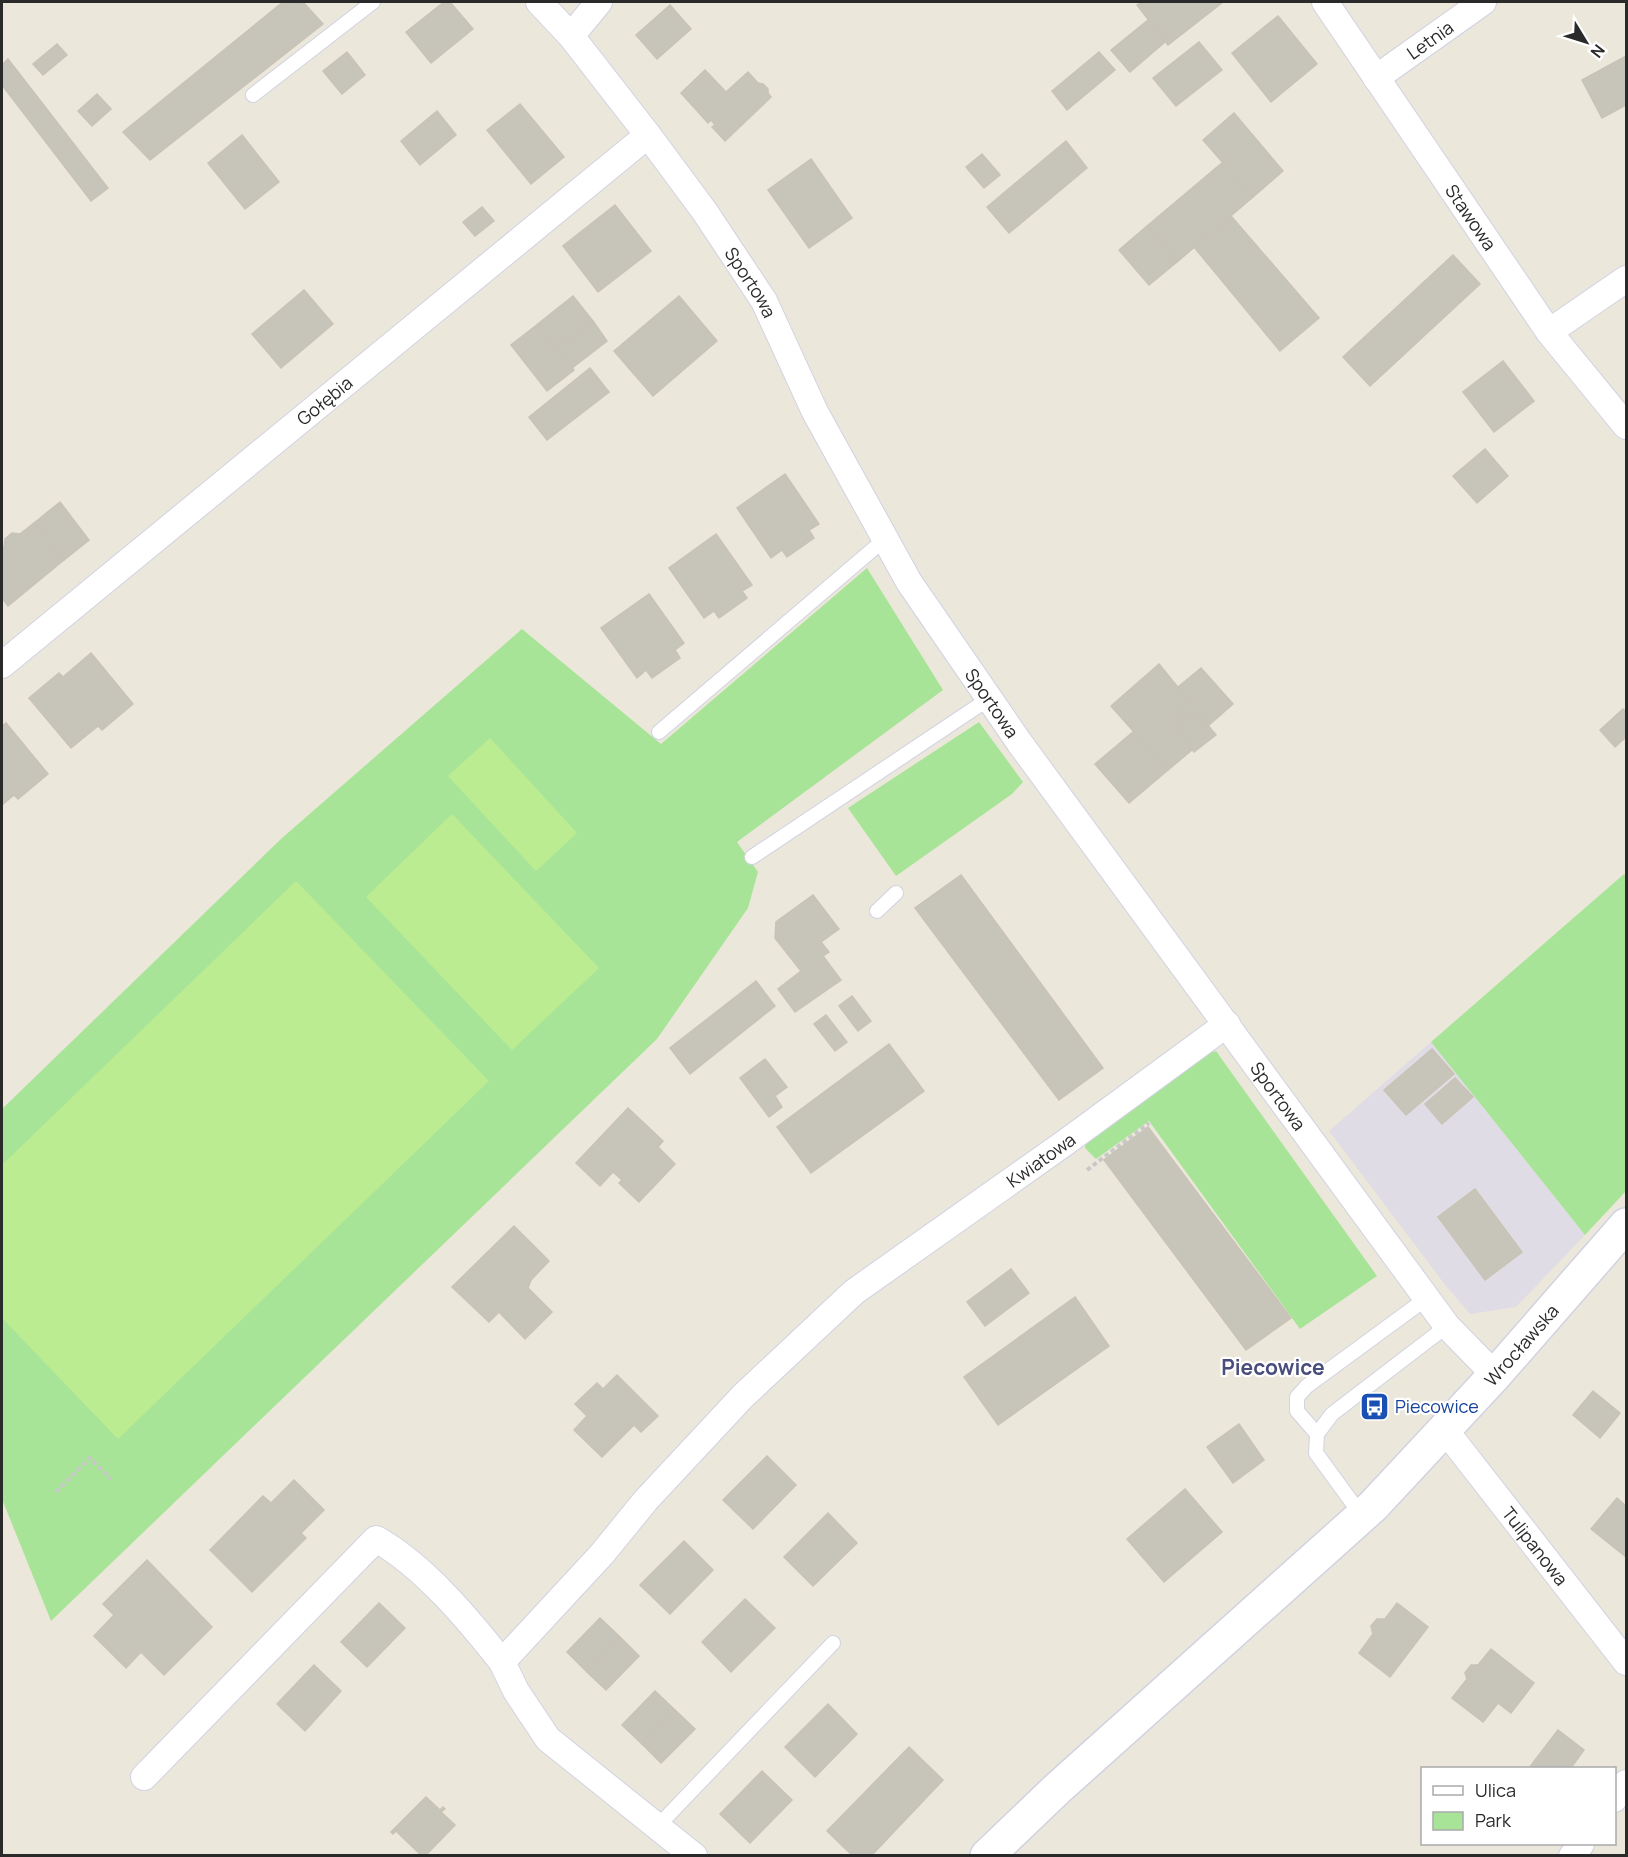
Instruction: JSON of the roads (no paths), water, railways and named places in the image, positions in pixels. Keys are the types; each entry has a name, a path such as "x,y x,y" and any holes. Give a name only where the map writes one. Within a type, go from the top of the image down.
{"street":[{"name":"Sportowa","path":"539,2 571,36 648,135 705,212 764,301 815,412 909,582 1019,742 1447,1326 1495,1375"},
{"path":"571,36 599,2"},
{"name":"Stawowa","path":"1325,2 1549,332 1626,426"},
{"name":"Letnia","path":"1376,78 1483,2"},
{"name":"Gołębia","path":"2,665 648,135"},
{"path":"1549,332 1626,279"},
{"name":"Kwiatowa","path":"502,1662 602,1554 646,1500 743,1396 854,1292 1066,1142 1227,1024"},
{"name":"Wrocławska","path":"987,1856 1066,1781 1362,1516 1445,1431 1626,1225"},
{"name":"Tulipanowa","path":"1445,1431 1626,1662"},
{"path":"144,1778 376,1539 399,1551 471,1622 502,1662 516,1691 548,1739 657,1827 680,1851"},
{"path":"1616,1796 1626,1783"}],"lane":[{"path":"253,95 373,2"},
{"path":"659,732 885,539"},
{"path":"752,857 990,698"},
{"path":"877,911 896,893"},
{"path":"1317,1434 1297,1411 1297,1397 1308,1386 1427,1298"},
{"path":"1362,1516 1316,1453 1317,1434 1332,1414 1447,1326"},
{"path":"657,1827 833,1643"}],"place":[{"name":"Piecowice","path":"1374,1406"}],"district":[{"name":"Piecowice","path":"1273,1367"}]}
